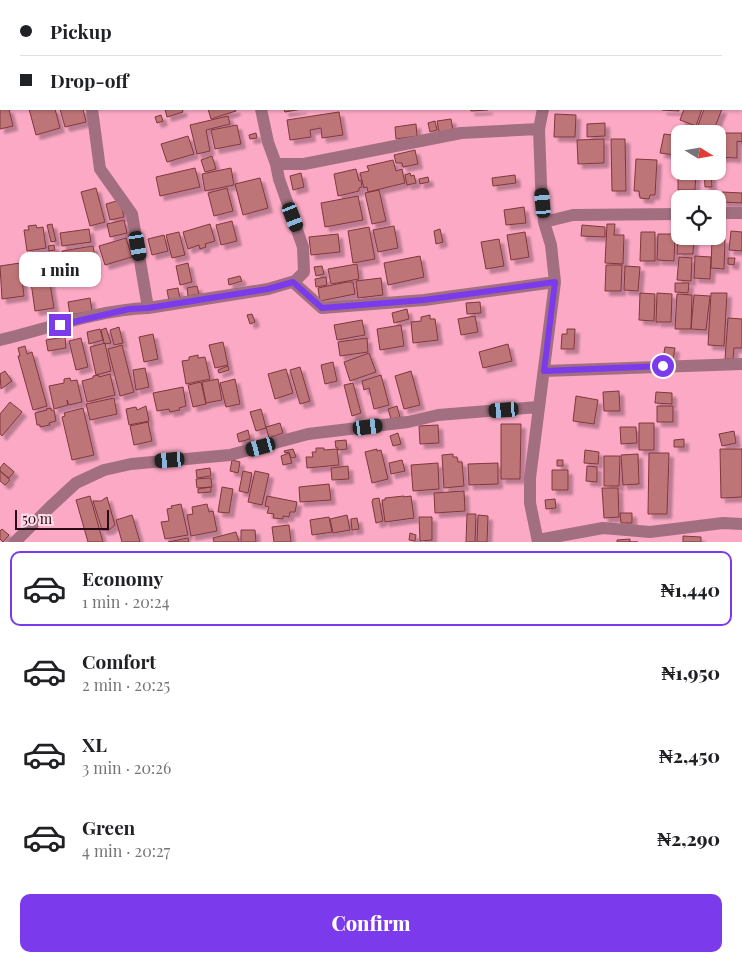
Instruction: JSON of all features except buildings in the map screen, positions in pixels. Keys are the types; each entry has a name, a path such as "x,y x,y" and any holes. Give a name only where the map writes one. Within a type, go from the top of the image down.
{"street":[{"path":"92,110 100,168 132,214 148,308"},
{"path":"0,340 129,309 148,308 268,289 293,282 304,272 303,247 279,179 261,110"},
{"path":"543,110 539,129 541,184 544,222 551,245 555,282 530,478 530,503 538,541 603,528 650,537 723,523 742,524"},
{"path":"276,164 304,164 461,133 539,129"},
{"path":"726,213 742,213"},
{"path":"544,222 573,215 671,214"},
{"path":"293,282 322,308 424,300 555,282"},
{"path":"544,371 742,364"},
{"path":"15,542 76,482 104,470 131,464 230,455 308,434 408,422 438,415 538,407"}],"route":[{"path":"60,325 129,309 148,308 268,289 293,282 322,308 424,300 555,282 544,371 663,366"}]}
